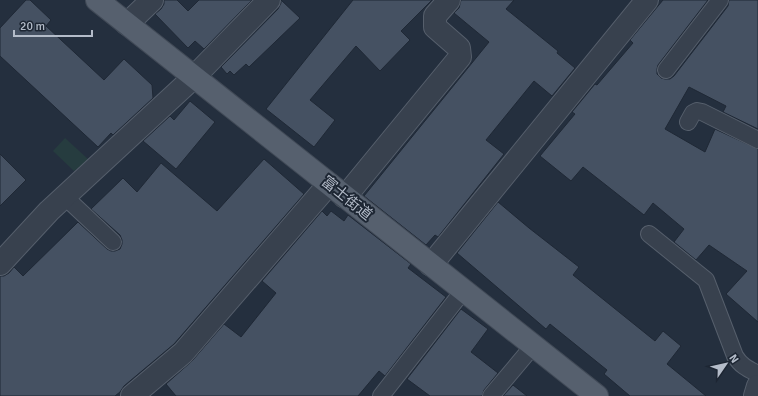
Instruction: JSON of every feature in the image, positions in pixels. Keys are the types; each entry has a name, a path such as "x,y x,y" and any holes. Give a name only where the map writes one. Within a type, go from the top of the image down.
{"main road":[{"name":"富士街道","path":"97,0 597,396"}],"street":[{"path":"127,24 152,0"},
{"path":"0,264 64,196 194,77 269,0"},
{"path":"132,396 183,353 460,57 459,48 435,27 435,16 449,0"},
{"path":"431,265 647,0"},
{"path":"755,396 758,386"}],"lane":[{"path":"666,70 720,0"},
{"path":"688,122 693,113 697,111 702,112 758,140"},
{"path":"64,196 113,242"},
{"path":"649,234 706,280 735,356 739,363 758,374"},
{"path":"381,396 463,291"},
{"path":"491,396 533,346"}],"green space":[{"path":"65,138 89,160 74,171 53,151"}],"building":[{"path":"26,0 30,0 51,20 46,26 104,80 124,59 152,85 153,98 113,135 111,133 98,147 0,56 0,28"},
{"path":"164,0 177,0 188,11 199,0 252,0 204,49 195,41 188,48 155,14 161,9 164,4"},
{"path":"281,0 300,18 249,67 246,64 234,75 230,71 227,74 221,67 278,9"},
{"path":"353,0 432,0 401,31 410,40 380,71 356,46 310,100 335,120 314,147 266,109"},
{"path":"461,0 514,0 506,9 558,51 557,53 575,68 552,96 534,81 486,140 504,154 438,237 435,235 426,245 364,196 489,42 454,13 459,8"},
{"path":"663,0 708,0 658,65 657,74 661,78 670,79 674,76 728,6 729,0 758,0 758,129 723,112 726,106 689,87 665,129 705,152 715,129 758,149 758,322 726,294 747,271 709,245 696,260 674,242 684,229 653,203 644,215 583,167 571,181 540,156 575,114 572,112 595,84 597,85 633,43 630,40"},
{"path":"190,101 215,122 176,169 143,141 170,116 174,120"},
{"path":"0,154 26,180 0,206"},
{"path":"264,159 304,194 174,344 124,386 115,396 0,396 0,276 4,276 9,273 14,267 23,276 78,222 107,249 115,251 120,249 122,240 120,235 91,209 123,178 137,192 161,163 217,211"},
{"path":"498,202 579,267 573,275 655,341 663,331 681,346 667,364 706,396 630,396 604,374 607,370 550,324 546,329 457,253"},
{"path":"322,211 327,216 331,211 344,221 348,215 411,264 408,268 446,297 385,376 379,371 358,396 176,396 166,384 192,361 224,324 241,337 276,293 262,281"},
{"path":"461,309 488,329 471,352 498,373 484,390 482,396 430,396 407,379"},
{"path":"513,385 527,396 503,396"}]}
